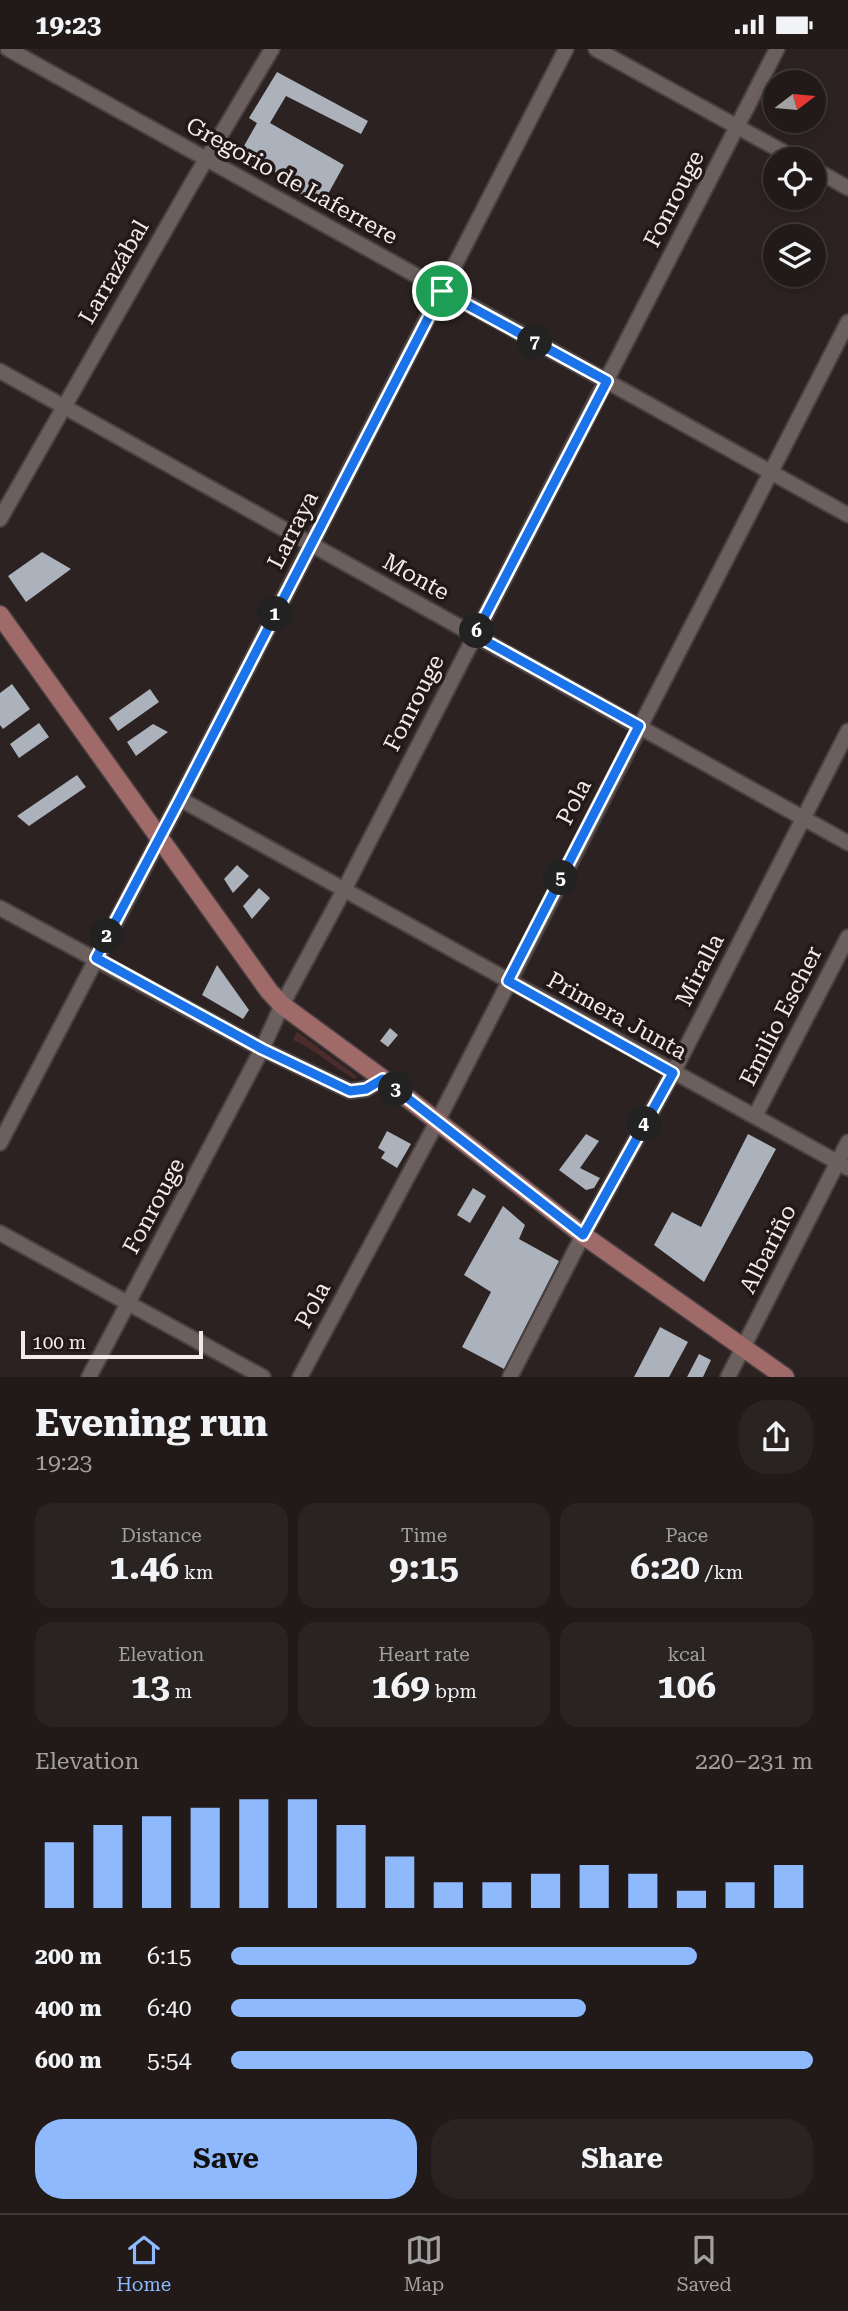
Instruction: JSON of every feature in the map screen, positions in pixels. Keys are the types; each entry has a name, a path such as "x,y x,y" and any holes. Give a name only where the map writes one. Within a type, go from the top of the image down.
{"main road":[{"path":"0,615 282,1005 383,1079 583,1235 785,1377"}],"street":[{"name":"Gregorio de Laferrere","path":"8,49 848,515"},
{"name":"Larrazábal","path":"0,519 272,49"},
{"name":"Larraya","path":"0,1143 566,49"},
{"path":"596,49 774,147"},
{"name":"Fonrouge","path":"89,1377 262,1049 282,1005 344,890 777,49"},
{"path":"826,176 848,188"},
{"name":"Pola","path":"300,1377 437,1122 848,322"},
{"name":"Monte","path":"0,370 848,843"},
{"name":"Miralla","path":"510,1377 583,1235 673,1073 848,731"},
{"name":"Primera Junta","path":"180,799 843,1165"},
{"path":"0,908 262,1049 350,1091 366,1089 383,1079"},
{"name":"Emilio Escher","path":"755,1117 848,937"},
{"name":"Albariño","path":"728,1377 843,1165 848,1142"},
{"path":"0,1233 263,1377"}],"shaded area":[{"path":"297,1032 357,1077 355,1079 293,1040"}],"building":[{"path":"277,72 368,121 361,134 286,96 270,123 344,165 322,205 286,186 289,180 240,153 257,123 249,118"},
{"path":"42,552 71,569 26,602 8,576"},
{"path":"12,684 30,709 3,729 0,725 0,693"},
{"path":"150,689 159,702 118,731 109,718"},
{"path":"39,723 49,737 19,758 10,744"},
{"path":"153,724 168,732 136,756 127,742"},
{"path":"77,775 86,787 29,826 17,816"},
{"path":"237,865 249,876 233,893 224,879"},
{"path":"259,888 270,898 252,919 243,906"},
{"path":"217,965 249,1010 243,1019 202,995"},
{"path":"390,1028 398,1035 388,1047 380,1041"},
{"path":"387,1131 411,1144 397,1168 381,1158 385,1152 378,1148"},
{"path":"586,1134 599,1141 580,1168 600,1178 594,1188 586,1190 559,1170"},
{"path":"748,1134 776,1149 704,1282 654,1245 672,1212 701,1227"},
{"path":"473,1188 486,1196 470,1223 457,1215"},
{"path":"503,1206 525,1225 519,1239 559,1261 504,1369 462,1347 491,1292 464,1275"},
{"path":"660,1327 688,1342 669,1377 634,1377"},
{"path":"699,1354 711,1360 703,1377 687,1377"}],"route":[{"path":"442,291 607,381 475,635 639,726 508,981 673,1073 583,1235 383,1079 366,1089 350,1091 262,1049 96,958 442,291"}]}
